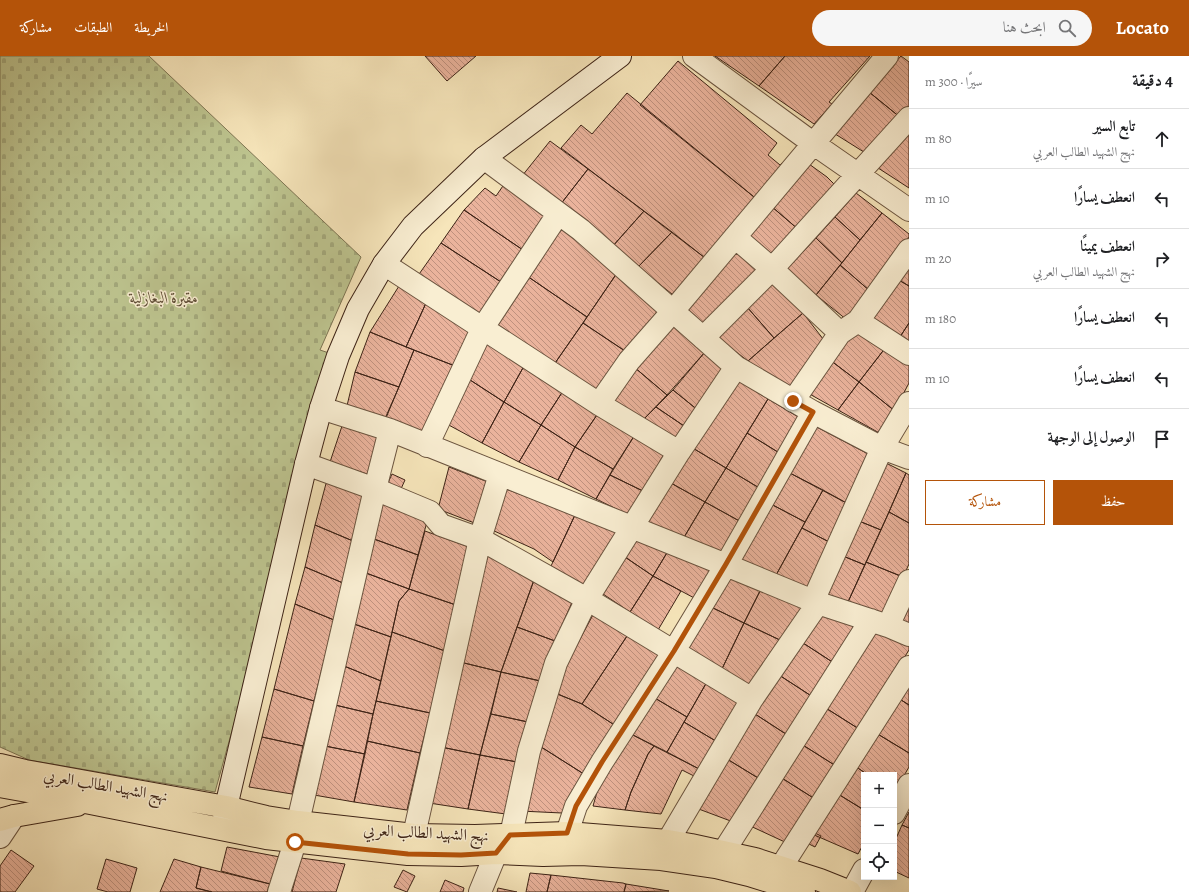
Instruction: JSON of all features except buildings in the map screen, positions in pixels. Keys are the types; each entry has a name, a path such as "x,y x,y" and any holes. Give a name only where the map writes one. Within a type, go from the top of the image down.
{"main road":[{"name":"نهج الشهيد الطالب العربي","path":"0,765 225,818"},
{"name":"نهج الشهيد الطالب العربي","path":"0,786 88,803 225,818 266,817 296,832 408,854 461,855 496,853 543,855 665,850 724,851 781,867 851,892"},
{"path":"7,818 88,803"},
{"name":"نهج الشهيد الطالب العربي","path":"296,832 414,835 510,835 567,833 665,850 716,867 749,875 804,892"}],"street":[{"path":"225,818 306,464 321,408 338,356 358,309 384,264 413,226 484,158 620,56"},
{"path":"694,56 814,144 909,210"},
{"path":"599,404 629,361 673,311 887,56"},
{"path":"703,338 772,269 909,118"},
{"path":"484,158 580,230 736,367 813,412 882,448 909,458"},
{"path":"427,446 482,329 558,214"},
{"path":"735,237 772,269 840,333"},
{"path":"793,401 840,333 858,321 909,250"},
{"path":"384,264 599,404 679,452"},
{"path":"858,321 909,354"},
{"path":"480,892 496,853 510,835 529,751 556,663 587,599 679,452 736,367"},
{"path":"665,850 752,699 815,602 882,448 909,403"},
{"path":"321,408 390,430 632,528 726,564 815,602 879,623 909,635"},
{"path":"567,833 576,806 598,768 674,651 726,564 813,412"},
{"path":"280,892 296,832 375,488 390,430"},
{"path":"306,464 375,488 430,512 441,525 480,539 587,599 752,699"},
{"path":"414,835 480,539 500,474"},
{"path":"724,851 909,580"},
{"path":"781,867 909,667"},
{"path":"897,808 909,784"},
{"path":"0,837 7,818"},
{"path":"851,892 861,875"}],"green space":[{"name":"مقبرة البغازلية","path":"0,56 149,56 361,257 320,350 332,354 306,464 215,792 29,760 0,747"}],"route":[{"path":"295,842 408,854 461,855 496,853 510,835 567,833 576,806 602,762 674,651 726,564 813,412 793,401"}]}
